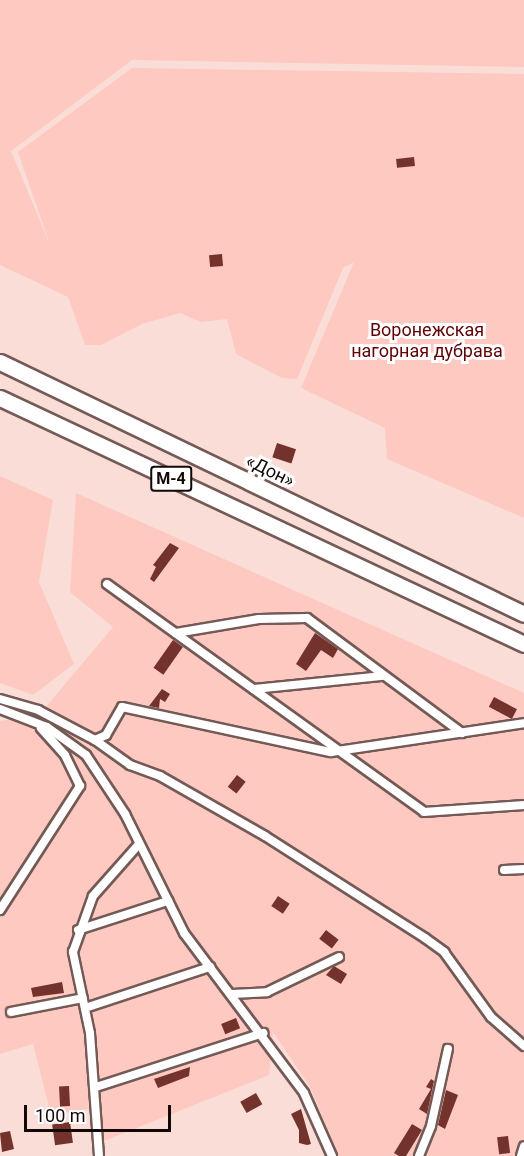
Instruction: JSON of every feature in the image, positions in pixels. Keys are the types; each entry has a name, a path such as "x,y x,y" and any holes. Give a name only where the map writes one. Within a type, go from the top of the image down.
{"highway":[{"name":"«Дон»","path":"0,362 524,614"},
{"name":"М-4","path":"0,398 524,644"}],"street":[{"path":"107,584 424,812 524,805"},
{"path":"176,633 259,619 306,618 462,733"},
{"path":"254,689 383,676"},
{"path":"0,699 38,710 95,740 130,765 160,776 265,836 425,938 444,952 491,1017 524,1046"},
{"path":"95,740 106,735 122,707 341,751 524,723"},
{"path":"0,709 34,722 86,755 125,814 168,901 210,967 263,1033 304,1094 332,1156"},
{"path":"0,910 80,786 65,755 34,722"},
{"path":"99,1156 96,1087 85,1008 73,952 78,930 93,896 139,844"},
{"path":"504,870 524,869"},
{"path":"78,930 168,901"},
{"path":"232,994 267,992 339,957"},
{"path":"85,1008 210,967"},
{"path":"11,1012 83,998"},
{"path":"96,1087 263,1033"},
{"path":"419,1156 431,1126 448,1049"},
{"path":"521,1156 524,1146"}],"green space":[{"name":"Воронежская нагорная дубрава","path":"0,0 524,0 524,67 132,60 11,151 50,245 18,152 132,68 524,74 524,518 387,459 385,428 301,388 354,262 343,268 297,379 282,378 236,354 227,319 201,322 180,313 142,324 101,345 85,345 68,297 0,265"},
{"path":"0,476 53,500 39,582 74,664 33,695 0,683"},
{"path":"76,493 524,693 524,1156 339,1156 310,1087 273,1032 269,1075 104,1141 93,1108 51,1115 33,1044 0,1054 0,721 40,714 113,627 70,592"}],"building":[{"path":"414,157 415,166 397,168 396,159"},
{"path":"222,254 223,266 210,267 209,255"},
{"path":"277,443 296,449 291,463 272,457"},
{"path":"170,543 179,548 154,582 150,579 156,567 153,565"},
{"path":"315,633 338,649 333,658 321,650 306,671 296,664"},
{"path":"173,640 183,647 163,675 153,668"},
{"path":"162,689 170,694 165,702 160,699 159,708 149,706"},
{"path":"494,697 517,709 512,719 489,707"},
{"path":"237,775 246,782 236,794 228,787"},
{"path":"278,896 290,904 283,914 271,906"},
{"path":"326,930 339,940 332,949 319,939"},
{"path":"334,966 347,974 341,984 326,975"},
{"path":"62,982 64,993 33,997 31,988"},
{"path":"236,1018 240,1028 225,1034 221,1024"},
{"path":"190,1067 189,1076 158,1088 154,1079"},
{"path":"431,1079 434,1081 427,1114 419,1109 431,1089 426,1087"},
{"path":"69,1086 70,1106 60,1106 59,1087"},
{"path":"446,1090 458,1095 445,1129 438,1125"},
{"path":"256,1093 262,1104 247,1113 240,1102"},
{"path":"301,1109 311,1144 307,1145 299,1143 299,1130 291,1114"},
{"path":"70,1122 73,1143 55,1145 52,1125"},
{"path":"412,1124 422,1130 406,1156 399,1156 394,1153"},
{"path":"10,1131 14,1149 2,1152 0,1133"},
{"path":"508,1136 510,1153 499,1154 497,1137"}]}
